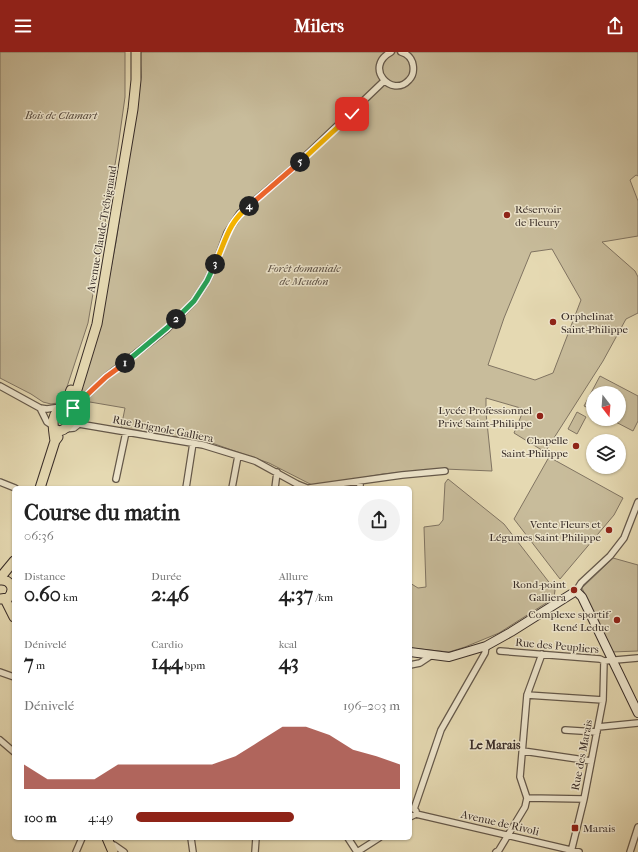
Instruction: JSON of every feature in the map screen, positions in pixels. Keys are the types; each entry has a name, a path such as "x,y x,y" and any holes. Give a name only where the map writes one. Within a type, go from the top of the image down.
{"main road":[{"name":"Avenue Claude Trébignaud","path":"69,407 69,397 92,323 126,126 131,84 131,52"},
{"name":"Avenue Claude Trébignaud","path":"69,407 97,324 134,109 136,52"},
{"path":"41,486 59,429 72,420 69,407 56,412 53,417 59,429"},
{"path":"12,564 0,579 12,584"},
{"path":"12,589 10,596 3,599 12,614"}],"street":[{"path":"391,52 385,55 381,60 379,71 384,81 393,86 403,84 411,78 414,70 409,56 401,52"},
{"path":"0,386 40,408 46,409 69,407 167,328 194,301 207,281 227,233 240,213 292,169 384,81"},
{"path":"40,408 47,422 59,429 74,428 79,424 77,413 69,407"},
{"name":"Rue Brignole Galliera","path":"79,424 203,445 255,461 302,486"},
{"path":"116,479 126,432"},
{"path":"186,486 193,443"},
{"path":"232,486 238,456"},
{"name":"Rue Brignole Galliera","path":"323,486 402,475 445,471"},
{"path":"274,486 277,472"},
{"path":"360,481 360,486"},
{"path":"0,482 12,487"},
{"path":"412,652 449,657 486,646 576,591 582,583 610,556 624,538 638,502"},
{"path":"576,591 582,597 608,660 638,713"},
{"path":"412,813 440,730 485,653 486,646"},
{"name":"Rue des Peupliers","path":"500,652 608,660 638,658"},
{"path":"496,852 500,850 525,807 527,798 520,777 527,695 542,654"},
{"path":"412,665 420,663 432,655"},
{"name":"Rue des Marais","path":"571,851 584,799 604,700 608,660"},
{"path":"0,672 12,676"},
{"path":"527,695 604,700"},
{"path":"565,730 598,729 638,723"},
{"path":"0,740 12,750"},
{"path":"523,751 591,761"},
{"path":"527,798 584,799"},
{"name":"Avenue de Rivoli","path":"412,813 579,852"},
{"path":"630,852 638,827"},
{"path":"76,852 81,840"},
{"path":"191,840 193,852"},
{"path":"255,852 256,840"},
{"path":"349,840 357,852 376,840"},
{"path":"112,845 124,852"}],"green space":[{"name":"Bois de Clamart","path":"0,52 125,52 125,97 88,323 64,396 57,403 51,404 43,402 0,378"},
{"name":"Forêt domaniale de Meudon","path":"140,52 638,52 638,176 636,175 630,180 638,201 638,236 602,242 635,271 638,277 638,313 626,319 603,361 545,452 514,433 524,409 486,398 486,413 492,471 444,469 383,474 314,486 269,463 209,442 121,428 125,408 84,401 80,392 100,325 116,242 141,77","holes":["552,249 581,300 553,373 535,380 488,365 504,318 531,252"]},
{"path":"600,376 619,386 595,386"},
{"path":"626,390 638,396 638,421 633,431 623,426 626,426"},
{"path":"577,412 586,417 577,434 568,429"},
{"path":"549,457 623,498 614,515 560,579 514,519"},
{"path":"448,479 504,524 555,590 554,598 499,633 449,652 412,648 412,584 418,588 426,587 424,527 439,525 443,520 445,483"},
{"name":"Complexe sportif René Leduc","path":"613,558 638,565 638,651 612,652 582,588"}],"place":[{"name":"Réservoir de Fleury","path":"507,215"},
{"name":"Orphelinat Saint-Philippe","path":"553,322"},
{"name":"Lycée Professionnel Privé Saint-Philippe","path":"540,416"},
{"name":"Chapelle Saint-Philippe","path":"576,446"},
{"name":"Vente Fleurs et Légumes Saint Philippe","path":"609,530"},
{"name":"Rond-point Galliera","path":"574,590"},
{"name":"Complexe sportif René Leduc","path":"617,620"},
{"name":"Marais","path":"575,828"}],"district":[{"name":"Le Marais","path":"495,745"}],"route":[{"path":"73,408 106,377 167,328 194,301 207,281 227,233 240,213 268,191 352,114"}]}
